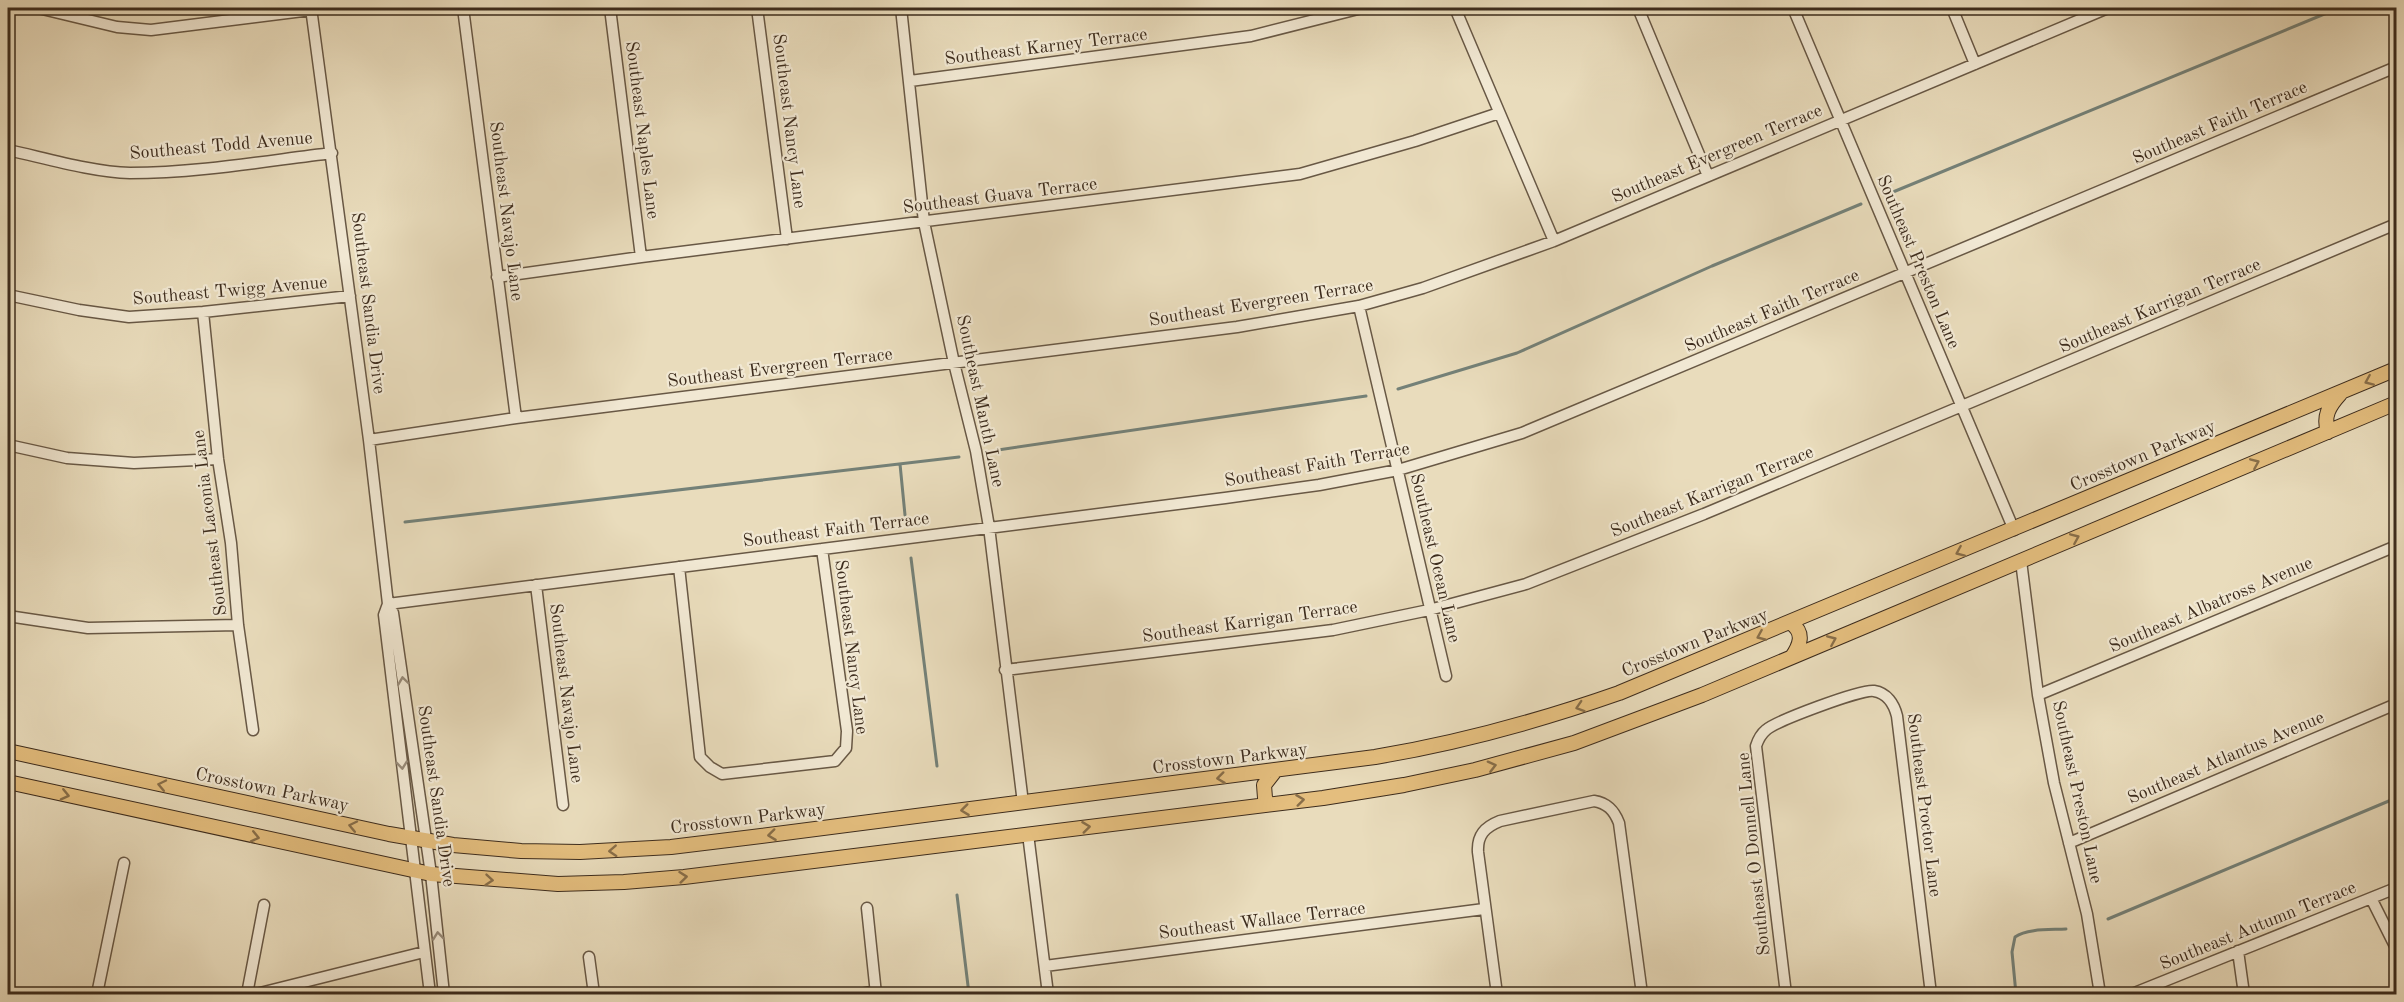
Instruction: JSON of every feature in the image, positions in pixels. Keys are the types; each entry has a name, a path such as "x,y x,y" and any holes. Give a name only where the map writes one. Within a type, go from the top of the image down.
{"main road":[{"name":"Crosstown Parkway","path":"8,751 426,841 521,851 580,852 641,849 1023,803 1275,771 1433,747 1544,718 1619,693 2397,369"},
{"path":"2328,432 2326,415 2331,404 2342,392"},
{"path":"8,782 415,872 527,883 591,884 684,878 1404,785 1533,755 1638,720 2397,403"},
{"path":"1791,623 1796,627 1800,636 1800,643 1792,657"},
{"path":"1268,804 1264,785 1275,771"}],"street":[{"path":"38,8 117,27 151,30 311,9"},
{"name":"Southeast Navajo Lane","path":"463,8 516,418"},
{"name":"Southeast Naples Lane","path":"610,8 642,257"},
{"name":"Southeast Nancy Lane","path":"757,8 788,239"},
{"name":"Southeast Manth Lane","path":"902,8 924,222 954,363 976,451 989,527 1023,803"},
{"name":"Southeast Karney Terrace","path":"910,81 1251,36 1362,8"},
{"path":"1455,8 1554,241"},
{"path":"1638,8 1708,176"},
{"name":"Southeast Preston Lane","path":"1793,8 2014,530"},
{"path":"1952,8 1976,64"},
{"name":"Southeast Evergreen Terrace","path":"369,440 516,418 1237,327 1359,306 1423,288 1554,241 2107,8"},
{"name":"Southeast Sandia Drive","path":"311,9 332,153 388,604 393,613 431,874 444,994"},
{"name":"Southeast Faith Terrace","path":"388,604 1225,498 1319,485 1398,470 1522,433 2397,67"},
{"name":"Southeast Guava Terrace","path":"497,278 642,257 1300,174 1415,141 1499,113"},
{"name":"Southeast Todd Avenue","path":"8,150 128,173 229,166 332,153"},
{"name":"Southeast Karrigan Terrace","path":"1005,670 1333,630 1430,610 1526,584 1962,408 2397,224"},
{"name":"Southeast Twigg Avenue","path":"8,295 79,310 129,317 203,312 350,296"},
{"name":"Southeast Ocean Lane","path":"1359,306 1446,676"},
{"name":"Southeast Laconia Lane","path":"203,312 218,459 231,543 238,625 253,730"},
{"path":"8,445 67,458 134,463 218,459"},
{"name":"Southeast Albatross Avenue","path":"2038,695 2397,546"},
{"name":"Southeast Nancy Lane","path":"679,567 700,757 722,774 835,761 846,748 847,731 822,549"},
{"name":"Southeast Preston Lane","path":"2021,561 2038,695 2054,783 2087,914 2100,994"},
{"name":"Southeast Navajo Lane","path":"536,585 563,805"},
{"name":"Southeast Sandia Drive","path":"388,604 384,615 430,994"},
{"path":"8,616 88,628 238,625"},
{"name":"Southeast Proctor Lane","path":"1816,709 1866,691 1875,691 1884,695 1895,708 1931,994"},
{"name":"Southeast Atlantus Avenue","path":"2069,843 2397,704"},
{"name":"Southeast O Donnell Lane","path":"1786,994 1756,746 1762,733 1768,728 1816,709"},
{"path":"1497,994 1478,852 1479,837 1491,825 1594,801 1603,802 1616,815 1619,823 1642,994"},
{"path":"1028,834 1048,994"},
{"path":"97,994 124,863"},
{"name":"Southeast Autumn Terrace","path":"2132,994 2397,888"},
{"path":"2371,898 2397,948"},
{"path":"247,994 264,905"},
{"path":"860,994 876,993 867,908"},
{"name":"Southeast Wallace Terrace","path":"1045,966 1485,909"},
{"path":"2238,951 2244,994"},
{"path":"256,994 424,952"},
{"path":"589,957 594,994"}],"waterway":[{"path":"1893,192 2339,8"},
{"path":"1398,389 1517,353 1712,266 1861,204"},
{"path":"998,450 1366,396"},
{"path":"405,522 959,457"},
{"path":"900,464 905,515"},
{"path":"911,558 937,766"},
{"path":"2108,919 2396,798"},
{"path":"957,895 969,994"},
{"path":"2016,994 2012,952 2015,937 2033,931 2066,929"}]}
